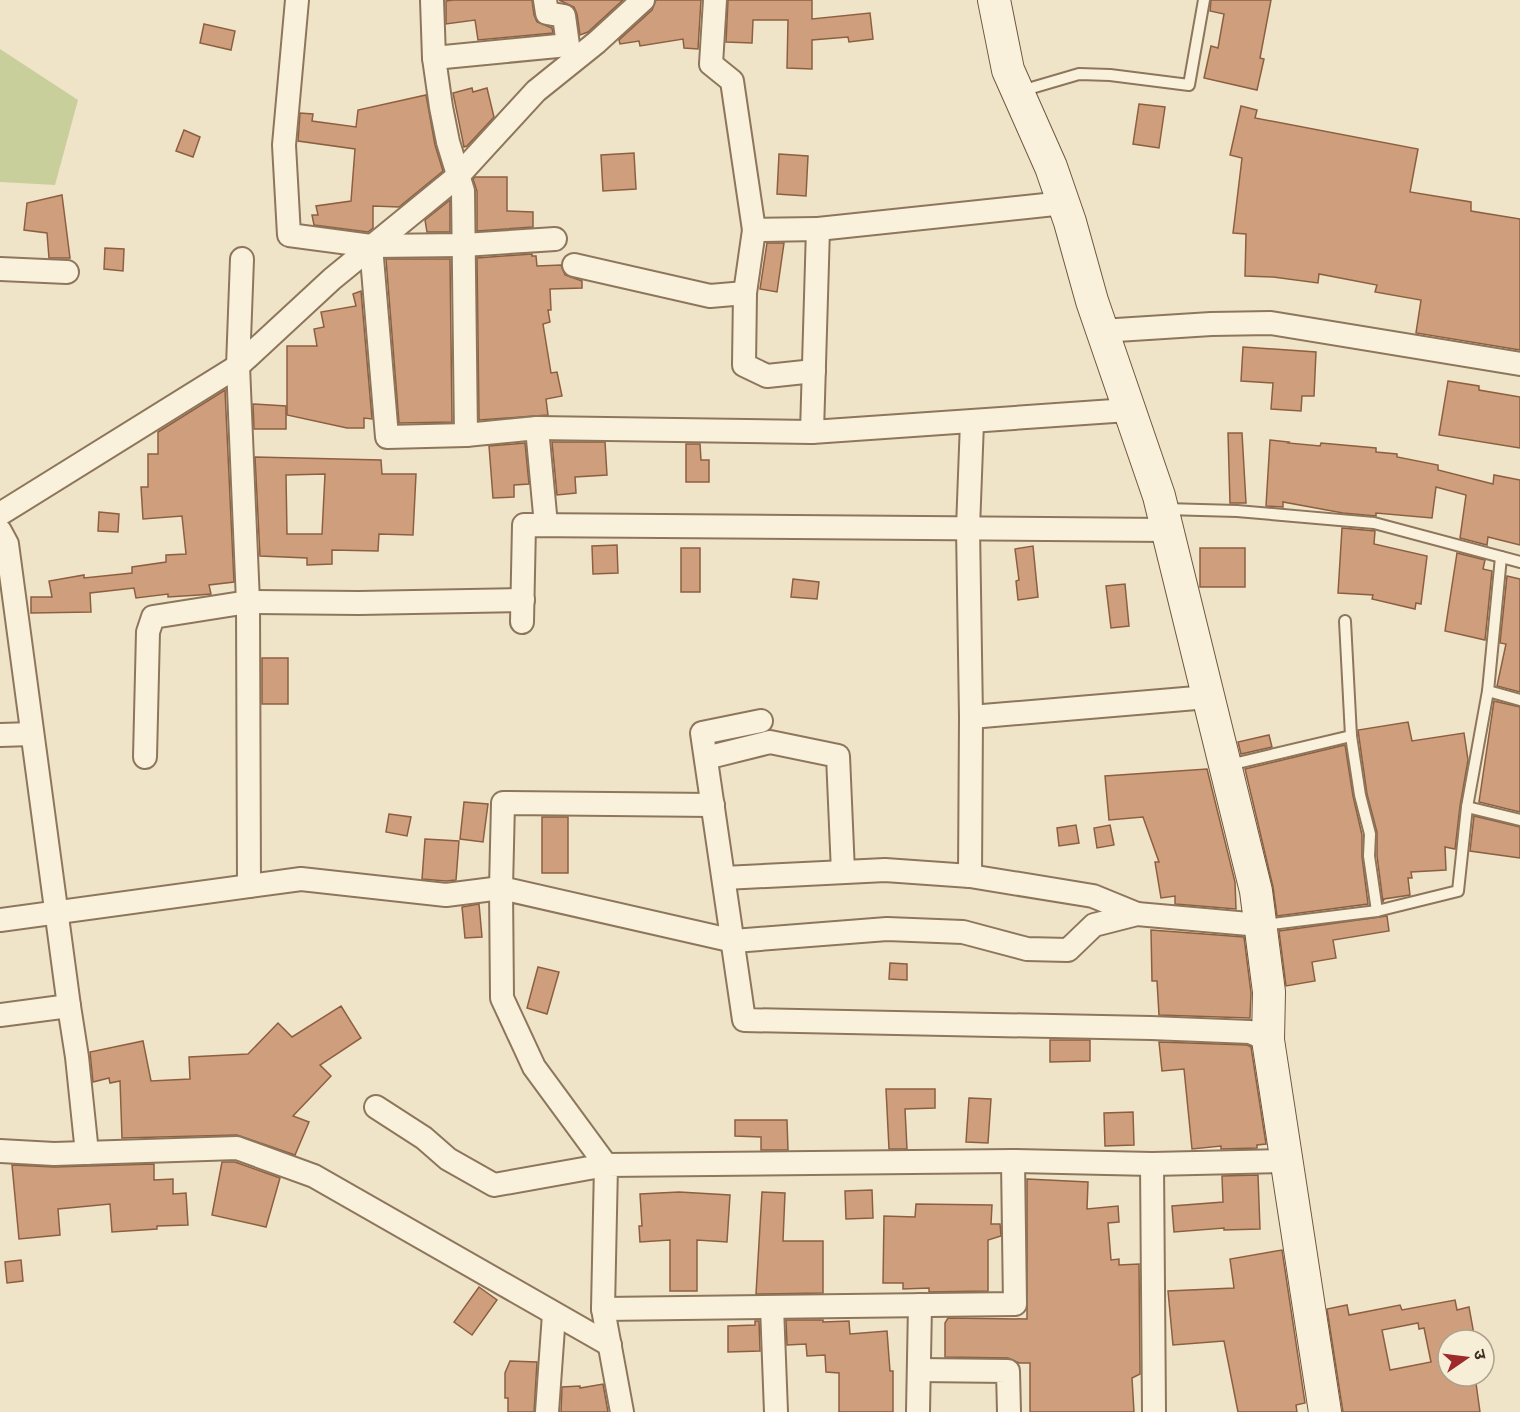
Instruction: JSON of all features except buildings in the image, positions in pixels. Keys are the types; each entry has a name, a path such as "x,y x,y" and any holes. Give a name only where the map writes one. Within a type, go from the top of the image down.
{"street":[{"path":"297,0 284,145 289,235 371,246 464,245 555,239"},
{"path":"432,0 434,58 441,107 463,191 466,435"},
{"path":"545,0 547,13 564,16 568,45"},
{"path":"0,514 238,366 332,279 458,176 536,91 597,42 643,0"},
{"path":"715,0 711,64 732,81 754,230 745,292 744,364 767,376 814,371"},
{"path":"994,0 1008,70 1051,167 1064,203 1101,331 1164,520 1256,891 1269,992 1268,1040 1325,1412"},
{"path":"434,58 597,42"},
{"path":"754,230 818,229 1064,203"},
{"path":"812,432 818,229"},
{"path":"371,246 387,436 466,435 537,429 812,432 1128,410"},
{"path":"242,259 238,366 248,602 249,886"},
{"path":"574,265 710,296 745,292"},
{"path":"0,269 67,272"},
{"path":"1101,331 1211,324 1271,323 1520,364"},
{"path":"970,876 971,717 968,528 972,422"},
{"path":"537,429 546,525"},
{"path":"522,622 524,525 968,528 1164,520"},
{"path":"2,541 32,734 77,1057 87,1153"},
{"path":"145,757 148,632 153,617 248,602 359,603 523,600"},
{"path":"971,717 1208,697"},
{"path":"761,721 702,733 744,1020 1151,1028 1250,1032 1268,1040"},
{"path":"0,735 32,734"},
{"path":"706,758 770,742 838,756 843,872"},
{"path":"622,1412 603,1309 606,1165 534,1067 502,998 503,804 713,805"},
{"path":"724,879 885,870 970,876 1093,896 1137,914 1260,925"},
{"path":"0,920 300,879 446,895 501,888 734,941 887,929 963,932 1027,949 1068,950 1094,925 1137,914"},
{"path":"0,1015 69,1006"},
{"path":"376,1107 424,1138 448,1159 494,1185 606,1165 1013,1161 1152,1164 1286,1161"},
{"path":"0,1151 54,1155 237,1148 266,1157 314,1176 610,1345"},
{"path":"603,1309 1016,1304 1013,1161"},
{"path":"1152,1164 1154,1412"},
{"path":"918,1412 920,1305"},
{"path":"772,1307 776,1412"},
{"path":"547,1412 554,1314"},
{"path":"918,1370 1008,1371 1009,1412"}],"lane":[{"path":"1018,92 1079,74 1110,75 1189,85 1204,0"},
{"path":"1164,520 1237,511 1374,523 1520,562"},
{"path":"1260,925 1377,911 1458,891 1467,807 1488,692 1501,556"},
{"path":"1345,621 1352,736 1360,795 1370,834 1369,856 1377,911"},
{"path":"1488,692 1520,700"},
{"path":"1224,766 1352,736"},
{"path":"1467,807 1520,820"}],"green space":[{"path":"0,49 78,100 55,185 0,182"}]}
